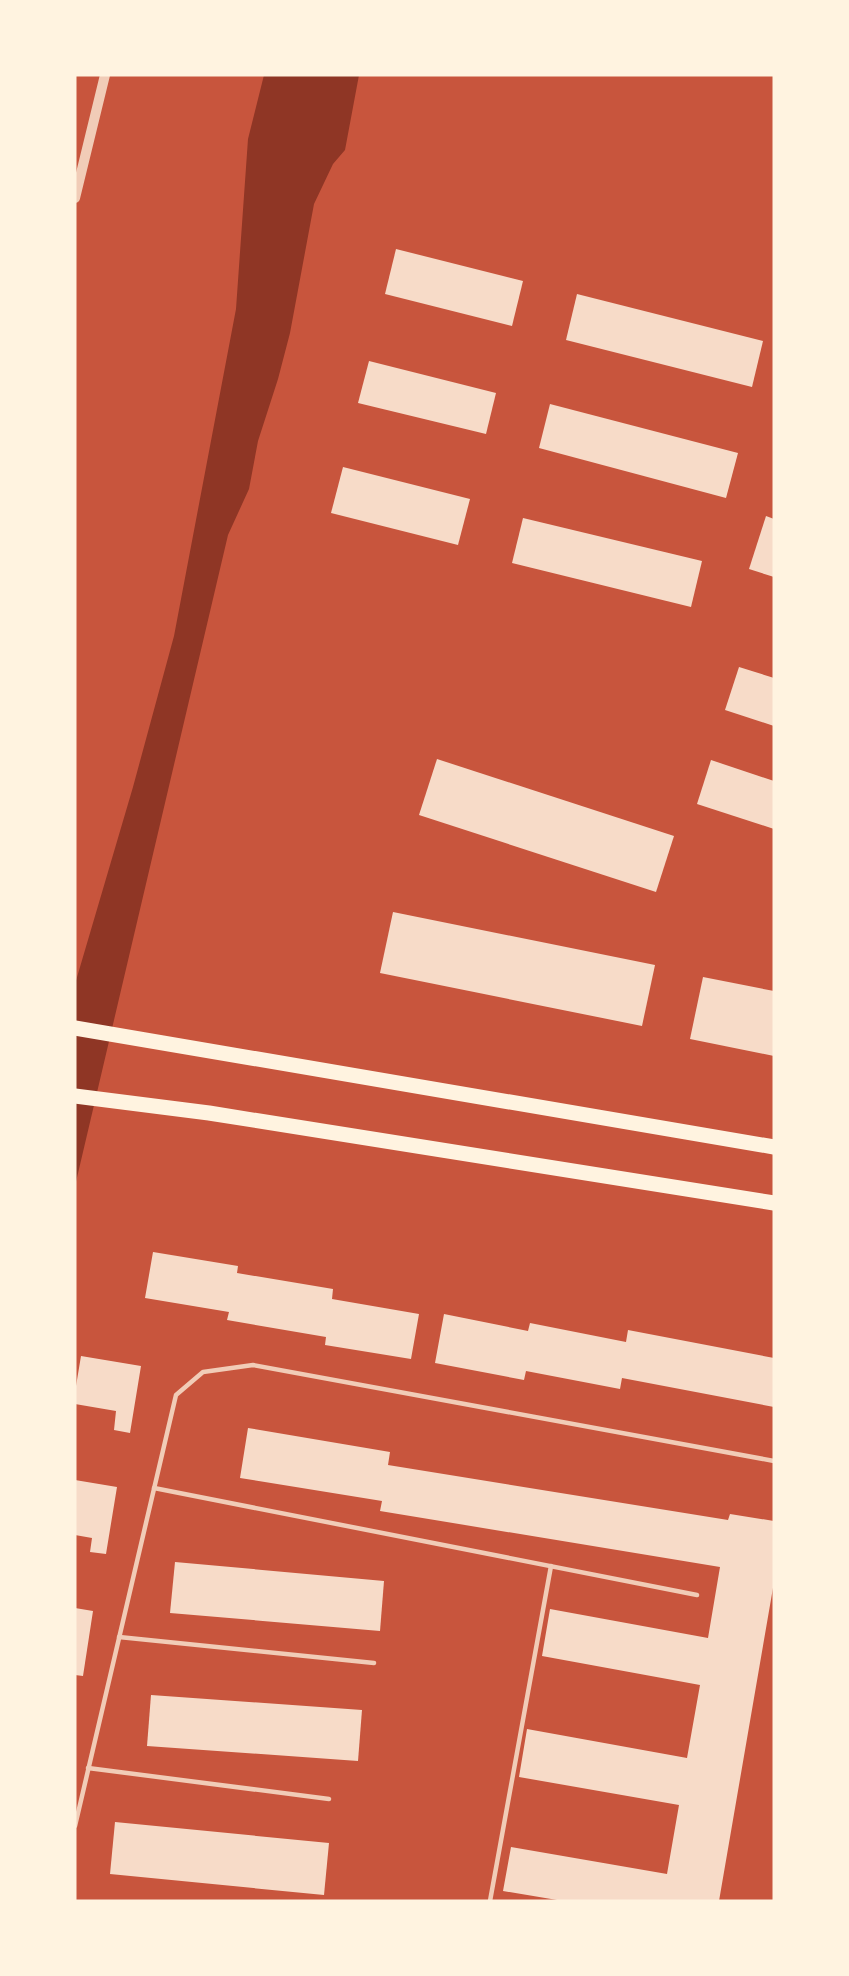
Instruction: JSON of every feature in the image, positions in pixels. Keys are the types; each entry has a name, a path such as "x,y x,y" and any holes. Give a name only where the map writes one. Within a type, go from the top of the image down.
{"main road":[{"path":"75,1028 774,1147"},
{"path":"75,1096 209,1113 774,1203"}],"street":[{"path":"75,198 105,75"}],"lane":[{"path":"75,1826 176,1395 203,1372 253,1365 774,1461"},
{"path":"154,1488 697,1595"},
{"path":"490,1901 551,1566"},
{"path":"119,1637 374,1663"},
{"path":"88,1768 329,1799"}],"shaded area":[{"path":"264,75 359,75 345,150 333,164 314,204 290,333 258,441 249,489 228,535 75,1186 75,984 133,787 174,636 236,309 248,139"}],"building":[{"path":"396,249 523,281 512,326 385,294"},
{"path":"577,294 763,341 752,387 566,340"},
{"path":"369,361 496,393 486,434 358,403"},
{"path":"550,404 738,453 726,498 539,448"},
{"path":"343,467 470,499 458,545 331,513"},
{"path":"766,516 774,519 774,577 749,569"},
{"path":"523,518 702,561 691,607 512,563"},
{"path":"739,667 774,678 774,726 725,710"},
{"path":"437,759 674,836 656,892 419,815"},
{"path":"711,760 774,781 774,829 697,804"},
{"path":"393,912 655,965 642,1026 380,973"},
{"path":"703,977 774,991 774,1056 690,1039"},
{"path":"153,1252 238,1266 237,1273 333,1289 332,1299 419,1314 411,1359 325,1345 326,1337 227,1320 229,1312 145,1298"},
{"path":"444,1314 528,1331 530,1323 626,1342 628,1330 774,1358 774,1407 622,1378 620,1389 526,1371 524,1380 435,1363"},
{"path":"81,1356 141,1366 130,1433 114,1430 116,1411 75,1404"},
{"path":"248,1428 390,1452 388,1465 728,1520 730,1514 774,1521 774,1582 719,1901 563,1901 503,1891 511,1847 667,1874 679,1805 519,1777 527,1729 687,1758 700,1685 542,1656 550,1609 708,1638 720,1567 380,1511 382,1501 240,1478"},
{"path":"75,1480 117,1487 106,1554 90,1552 92,1538 75,1535"},
{"path":"175,1562 384,1581 380,1631 170,1613"},
{"path":"75,1608 93,1611 83,1676 75,1675"},
{"path":"151,1695 362,1710 358,1761 147,1746"},
{"path":"115,1822 329,1843 324,1895 110,1874"}]}
